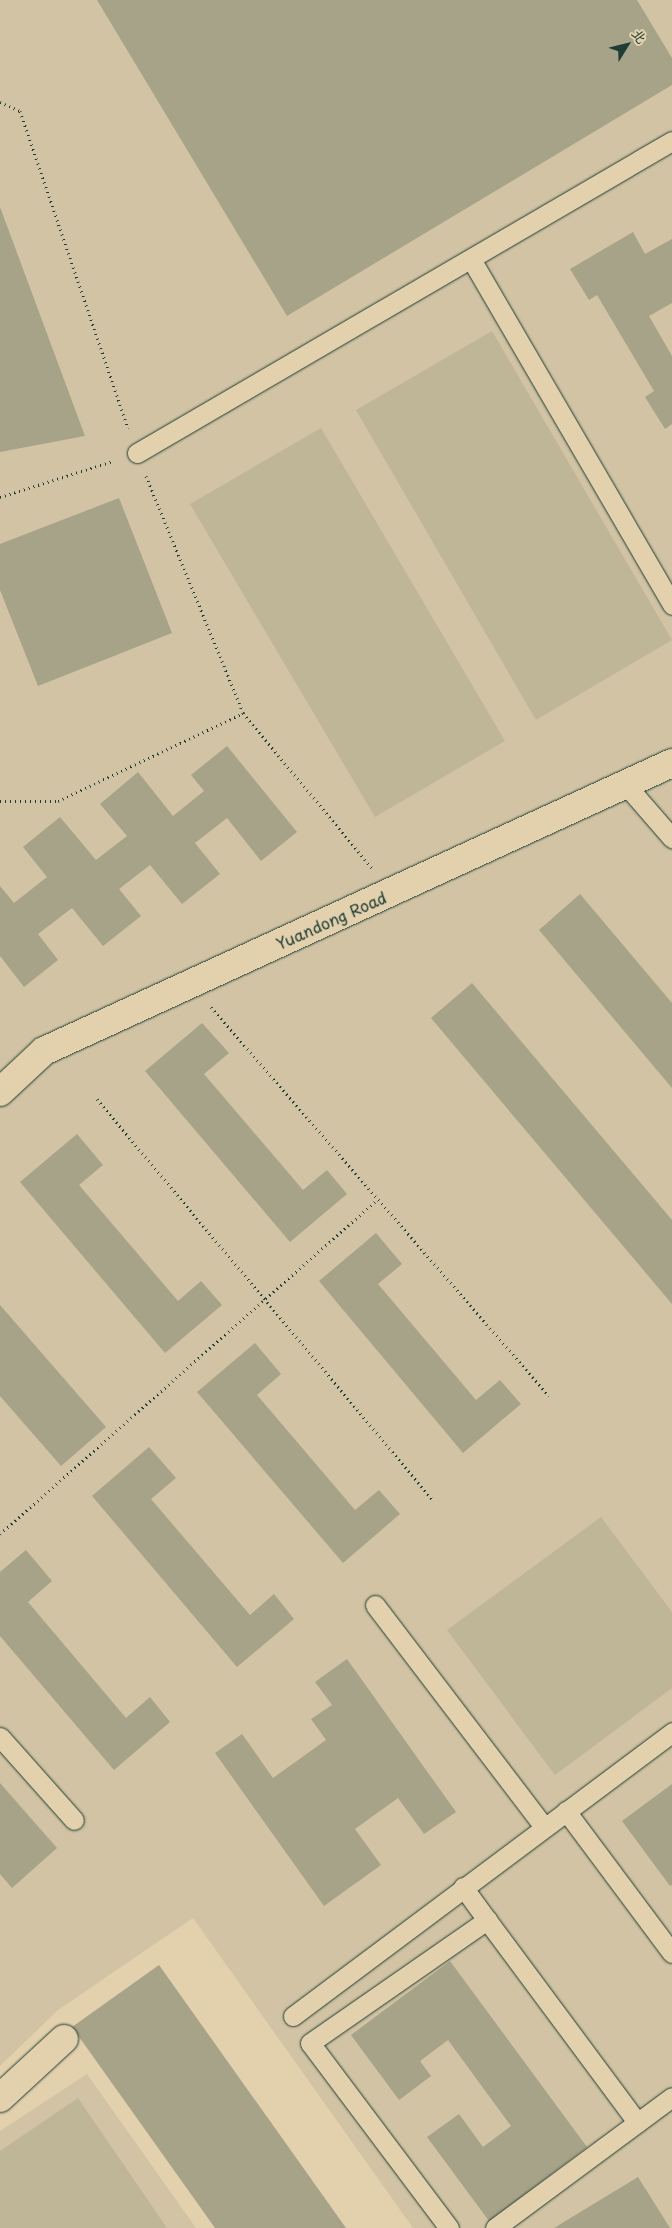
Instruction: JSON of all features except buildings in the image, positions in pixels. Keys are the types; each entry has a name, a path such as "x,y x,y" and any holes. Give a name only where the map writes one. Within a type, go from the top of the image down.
{"street":[{"name":"Yuandong Road","path":"0,1092 44,1051 393,893 672,762"},
{"path":"0,2098 64,2039"}],"lane":[{"path":"137,454 672,141"},
{"path":"471,258 672,605"},
{"path":"625,784 672,838"},
{"path":"375,1605 544,1827"},
{"path":"293,2016 672,1732"},
{"path":"0,1737 74,1820"},
{"path":"566,1811 672,1953"},
{"path":"463,1887 637,2122"},
{"path":"449,2228 310,2043 487,1920"},
{"path":"495,2228 672,2097"}],"path":[{"path":"0,102 20,111 137,454 243,713 393,893"},
{"path":"0,497 137,454"},
{"path":"0,801 58,800 243,713"},
{"path":"191,984 549,1396"},
{"path":"97,1099 432,1499"},
{"path":"0,1534 378,1199"}],"shaded area":[{"path":"0,0 672,0 672,2228 413,2228 193,1918 58,2010 0,2066"},
{"path":"492,331 672,640 536,720 356,410"},
{"path":"321,428 505,741 375,817 190,504"},
{"path":"601,1517 672,1612 672,1688 555,1775 447,1630"},
{"path":"87,2074 196,2228 0,2228 0,2131"},
{"path":"78,2098 167,2228 0,2228 0,2151"}]}
